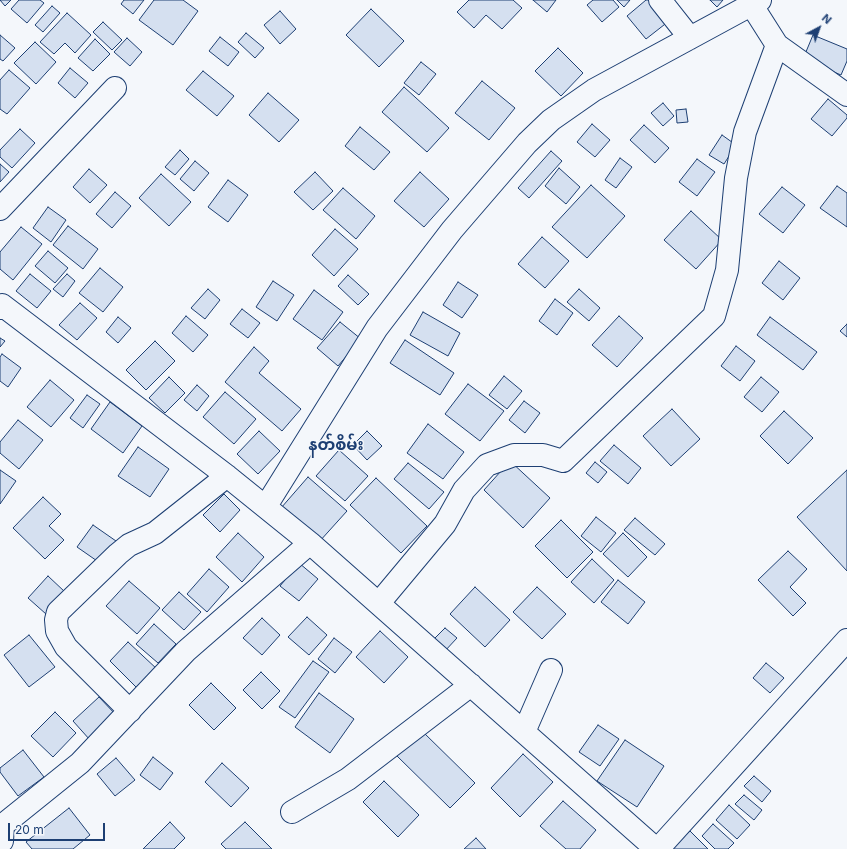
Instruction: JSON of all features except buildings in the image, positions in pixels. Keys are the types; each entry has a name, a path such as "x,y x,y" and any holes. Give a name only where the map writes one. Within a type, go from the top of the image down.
{"street":[{"path":"660,0 690,38"},
{"path":"266,506 377,328 452,230 527,143 551,120 594,90 756,2 777,45 839,91 847,95"},
{"path":"379,603 445,524 464,490 487,465 514,455 543,455 564,461 714,316 727,270 736,178 745,132 777,45"},
{"path":"0,209 115,88"},
{"path":"1,305 266,506 379,603 657,849 847,640"},
{"path":"130,711 66,647 57,631 56,620 58,612 129,545 155,533 227,476"},
{"path":"0,840 2,841 2,825 80,763 186,651 310,543"},
{"path":"524,732 551,670"},
{"path":"292,812 348,779 471,685"}],"district":[{"name":"နတ်စိမ်း","path":"336,445"}]}
